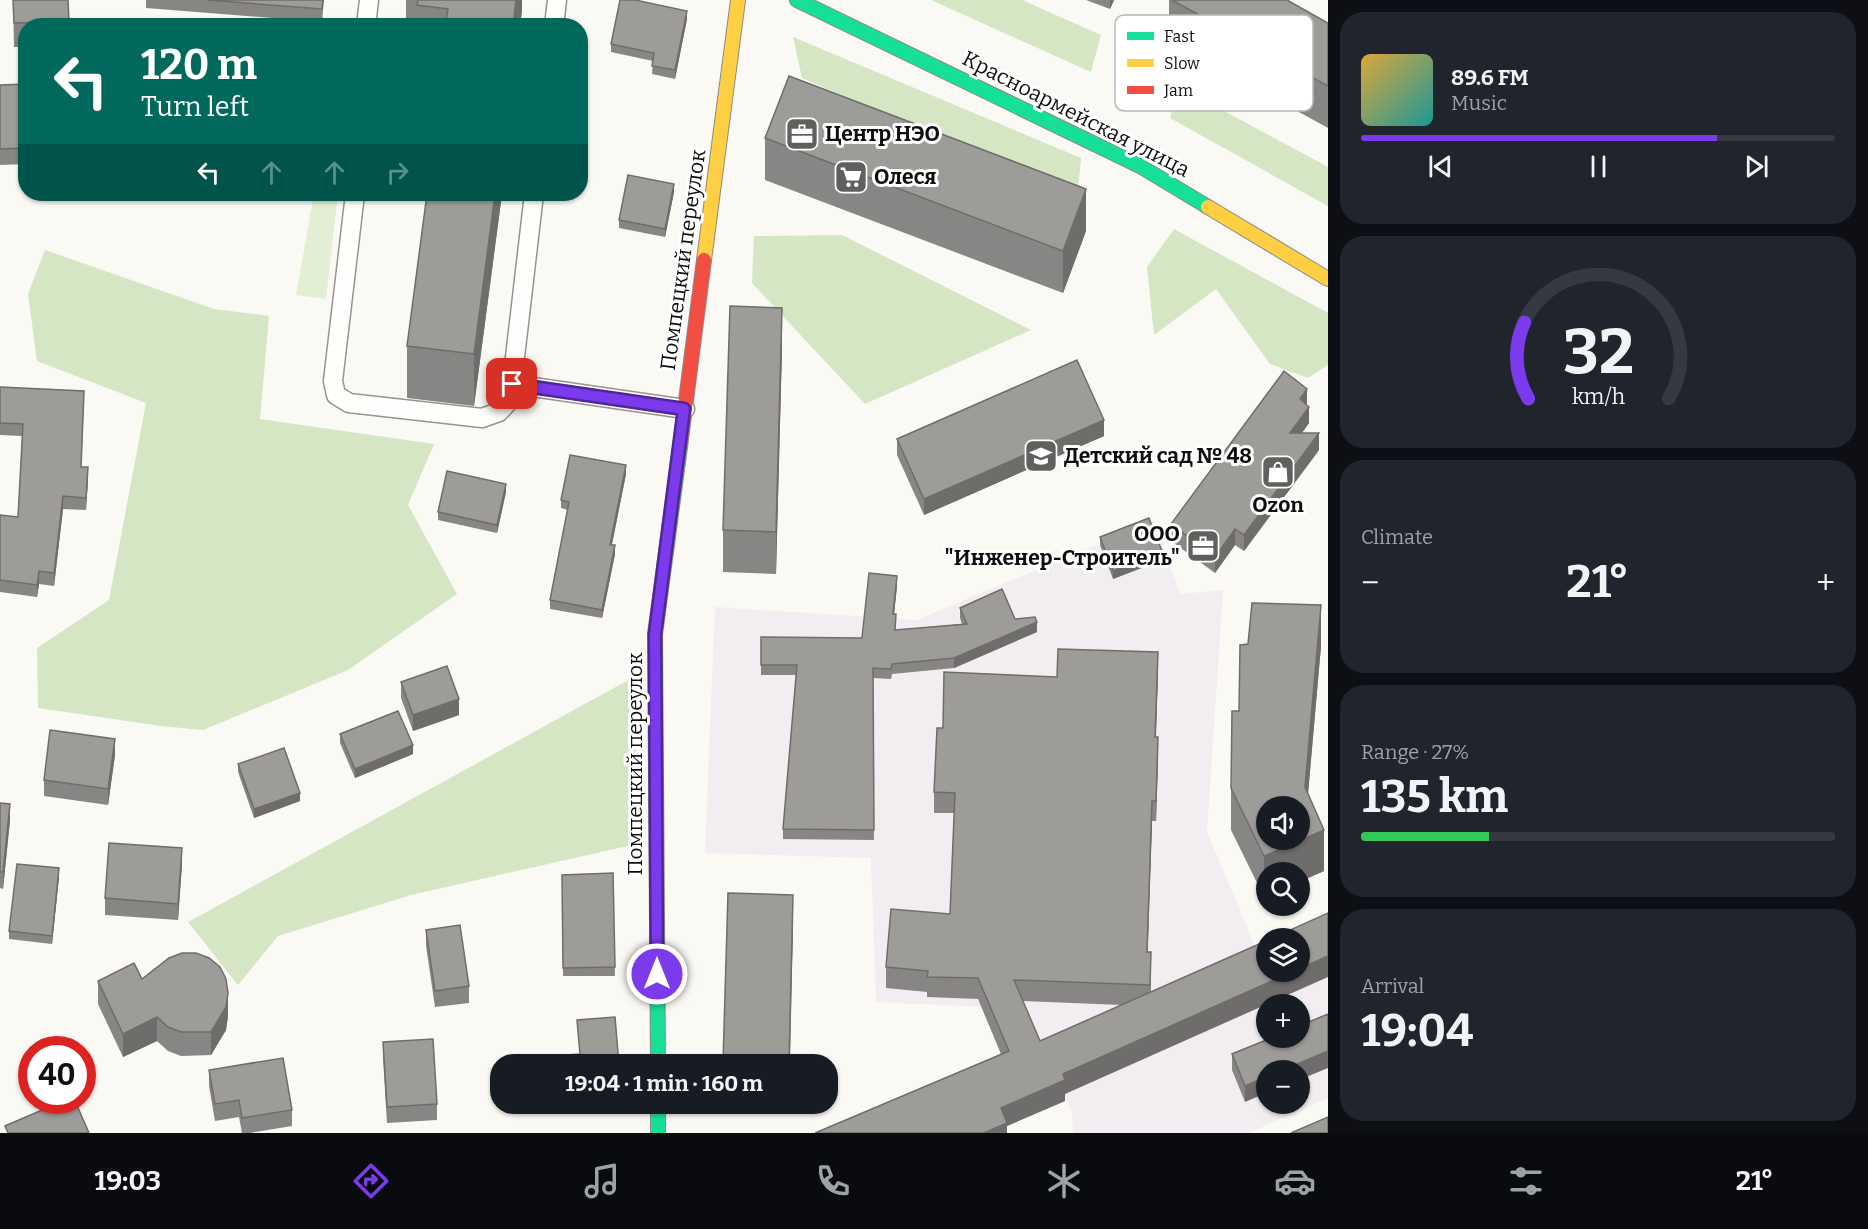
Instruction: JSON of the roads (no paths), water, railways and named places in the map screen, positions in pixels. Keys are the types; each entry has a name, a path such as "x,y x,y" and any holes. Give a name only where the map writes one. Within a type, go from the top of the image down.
{"street":[{"name":"Помпецкий переулок","path":"658,1054 655,634 738,0"},
{"name":"Красноармейская улица","path":"797,0 1140,166 1328,279"},
{"path":"658,1114 658,1133"}],"lane":[{"path":"367,18 369,0"},
{"path":"555,18 557,0"},
{"path":"354,201 333,381 336,395 349,403 482,418 499,412 510,400 533,201"},
{"path":"512,384 684,409"}],"place":[{"name":"Центр НЭО","path":"802,134"},
{"name":"Олеся","path":"851,177"},
{"name":"Детский сад № 48","path":"1041,456"},
{"name":"Ozon","path":"1278,472"},
{"name":"ООО \"Инженер-Строитель\"","path":"1203,546"}]}
